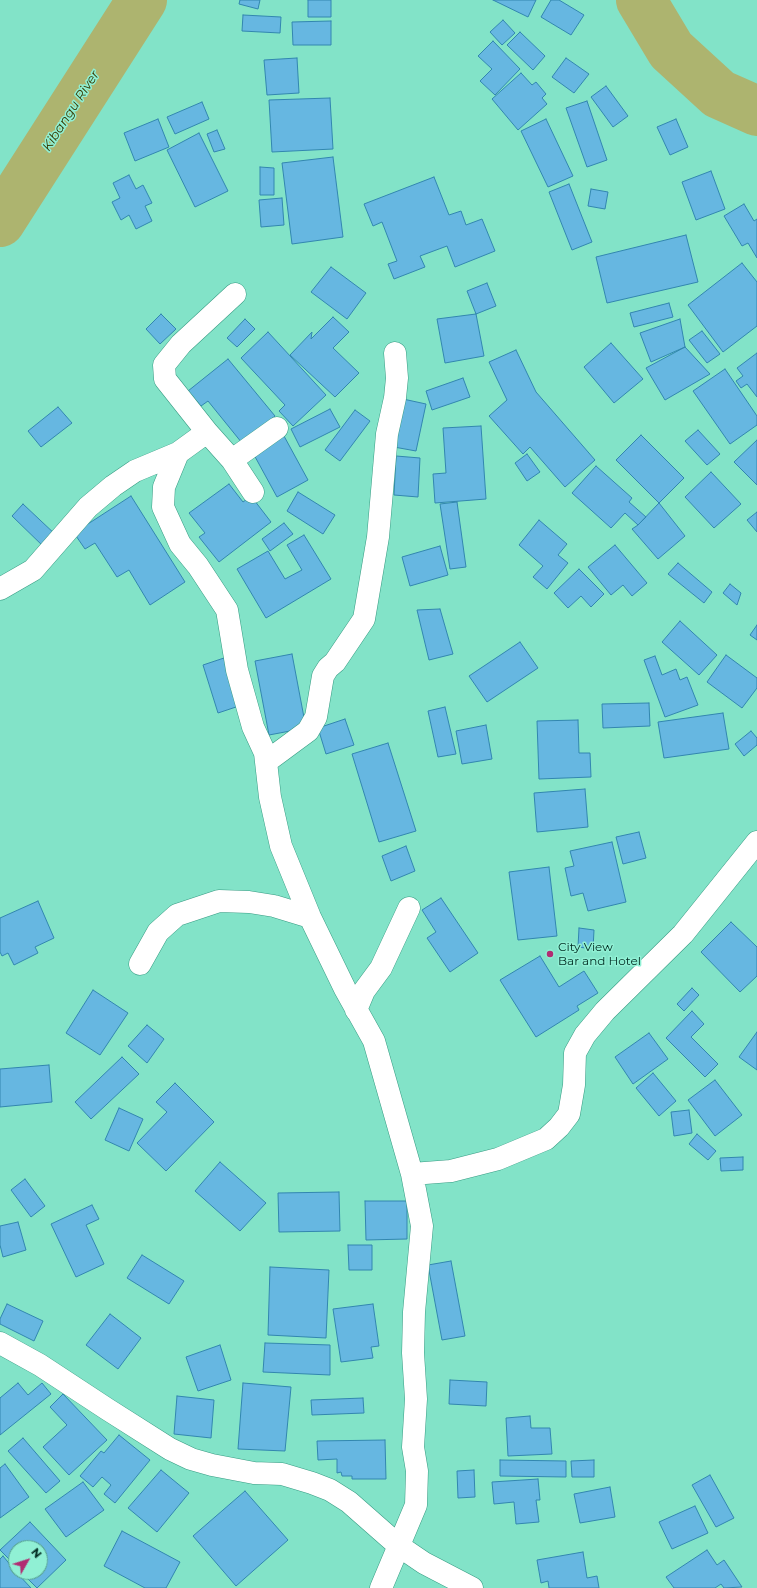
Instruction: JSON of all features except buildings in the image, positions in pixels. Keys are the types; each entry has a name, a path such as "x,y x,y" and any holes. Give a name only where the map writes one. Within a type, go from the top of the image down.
{"street":[{"path":"234,294 181,344 164,365 165,379 207,432 232,460 253,492"},
{"path":"266,762 308,731 316,717 323,676 328,668 335,662 364,619 378,537 387,434 395,398 397,378 396,353"},
{"path":"232,460 277,428"},
{"path":"0,589 33,570 88,507 113,486 135,471 178,453 207,432"},
{"path":"178,453 164,487 163,507 180,544 198,566 227,610 237,670 254,727 263,747 270,797 281,846 310,917 356,1010 374,1041 412,1174 422,1226 414,1305 413,1346 416,1399 413,1447 417,1470 416,1505 381,1588"},
{"path":"412,1174 452,1171 498,1159 546,1139 559,1127 569,1114 574,1085 575,1053 585,1035 605,1011 683,934 757,842"},
{"path":"140,964 158,932 177,915 219,902 249,902 274,906 310,917"},
{"path":"356,1010 364,991 381,968 409,908"},
{"path":"0,1343 40,1364 170,1449 191,1459 247,1472 282,1474 330,1490 349,1502 399,1546 424,1563 472,1588"}],"waterway":[{"name":"Kibangu River","path":"0,222 142,0"},
{"name":"Kibangu River","path":"641,0 671,50 719,94 757,111"}],"place":[{"name":"City View Bar and Hotel","path":"550,954"}]}
